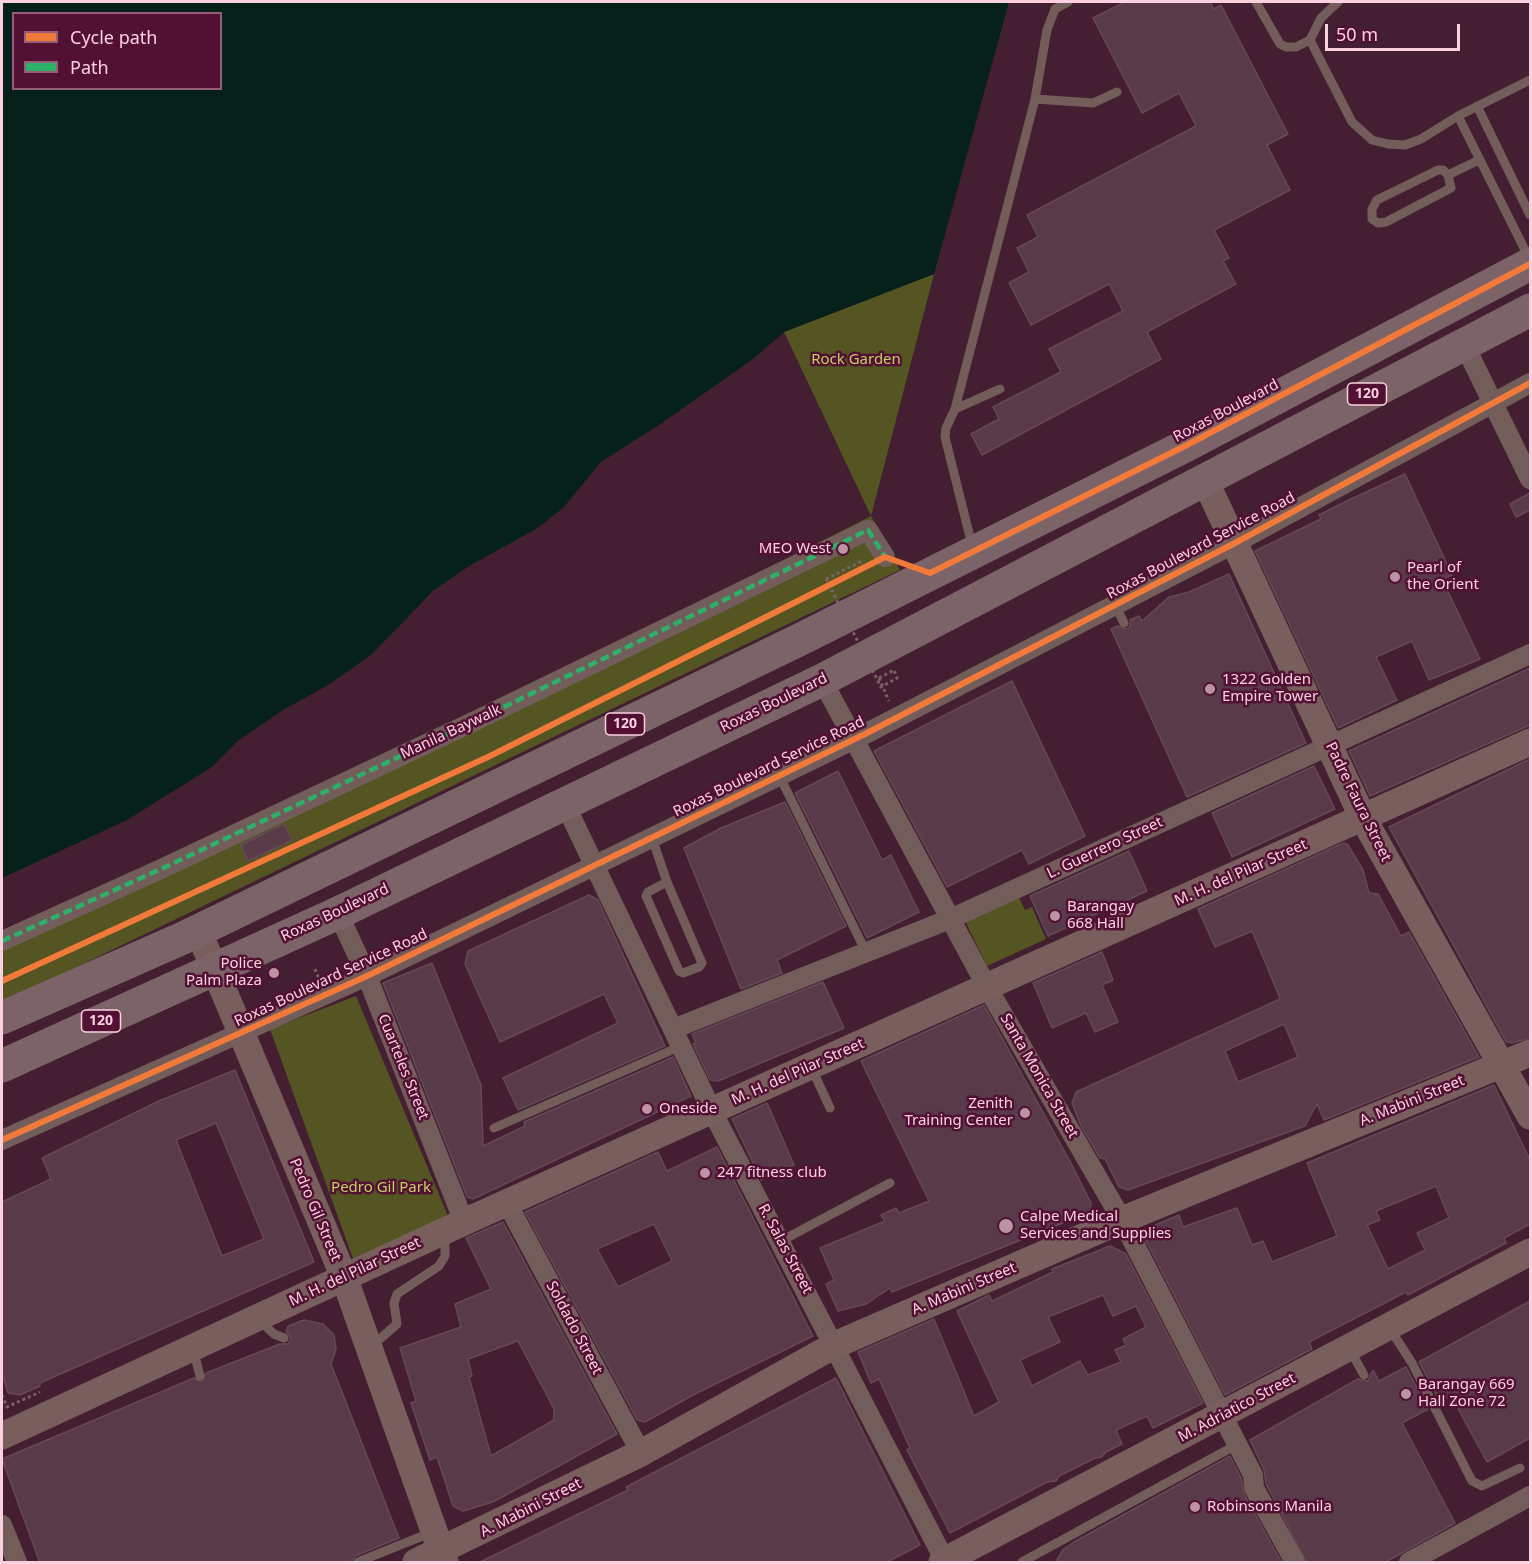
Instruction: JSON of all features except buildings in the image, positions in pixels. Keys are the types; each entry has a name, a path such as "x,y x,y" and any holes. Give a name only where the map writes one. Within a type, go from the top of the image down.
{"highway":[{"name":"Roxas Boulevard","path":"2,1018 198,930 799,640 1187,445 1530,263"},
{"name":"Roxas Boulevard","path":"2,1066 338,913 822,680 1203,478 1530,310"}],"main road":[{"name":"Padre Faura Street","path":"1203,478 1236,543 1363,818 1503,1064 1530,1116"},
{"name":"M. H. del Pilar Street","path":"2,1436 344,1277 1530,742"},
{"name":"Pedro Gil Street","path":"198,930 344,1277 370,1347 430,1554"},
{"name":"A. Mabini Street","path":"430,1554 640,1453 835,1345 1122,1220 1530,1053"},
{"name":"M. Adriatico Street","path":"944,1562 1530,1252"}],"street":[{"path":"1464,344 1530,479"},
{"name":"Roxas Boulevard Service Road","path":"2,1140 367,976 854,739 1236,543 1530,383"},
{"name":"Manila Baywalk","path":"2,941 475,721 868,530 885,557"},
{"name":"L. Guerrero Street","path":"677,1038 866,952 950,919 1530,654"},
{"name":"Santa Monica Street","path":"822,680 987,987 1122,1220 1253,1474 1254,1488 1295,1563"},
{"name":"R. Salas Street","path":"565,804 711,1111 835,1345 944,1562"},
{"name":"Cuarteles Street","path":"338,913 367,976 455,1227"},
{"name":"Soldado Street","path":"507,1203 640,1453"},
{"name":"Santa Monica Street","path":"1253,1474 1265,1482 1310,1563"},
{"path":"1409,1563 1530,1496"},
{"path":"2,1525 17,1563"}],"lane":[{"path":"974,551 945,437 946,428 955,409 1035,99 1051,18 1055,9 1068,2"},
{"path":"1256,2 1280,44 1296,46 1310,40 1321,18 1338,2"},
{"path":"1310,40 1352,122 1372,140 1405,145 1530,80"},
{"path":"1035,99 1093,103 1117,92"},
{"path":"1477,106 1530,215"},
{"path":"1458,116 1530,263"},
{"path":"1448,176 1479,160"},
{"path":"1438,170 1443,170 1448,176 1451,188 1386,222 1378,223 1372,219 1372,209 1377,200 1438,170"},
{"path":"955,409 1000,389"},
{"path":"1115,605 1124,623"},
{"path":"779,775 866,952"},
{"path":"652,838 667,882 702,963 699,967 683,973 679,971 646,896 648,892 667,882"},
{"path":"494,1128 677,1038"},
{"path":"811,1066 830,1108"},
{"path":"781,1241 890,1183"},
{"path":"370,1347 397,1324 394,1303 397,1294 439,1266 455,1227"},
{"path":"256,1318 274,1334 284,1338"},
{"path":"1389,1327 1412,1364 1472,1481 1482,1486 1521,1468"},
{"path":"193,1347 200,1376"},
{"path":"1349,1348 1364,1375"},
{"path":"1022,1563 1238,1444"},
{"path":"358,1563 430,1554"}],"path":[{"path":"864,559 826,579 881,687 897,678 894,670 879,678 897,717"}],"green space":[{"name":"Rock Garden","path":"934,274 871,516 784,332"},
{"path":"871,516 900,570 2,1003 2,936 579,664"},
{"path":"1019,897 1025,910 1032,907 1046,939 987,966 965,921"},
{"name":"Pedro Gil Park","path":"356,996 448,1216 355,1264 270,1029"}],"shaded area":[{"path":"2,2 1009,2 934,274 784,332 753,359 659,425 601,462 563,508 536,529 469,566 433,591 372,654 330,684 283,710 239,740 212,767 127,820 2,878"}],"marked path":[{"path":"2,941 475,721 868,530 885,557 881,559"}],"cycle path":[{"path":"2,981 490,756 885,557 930,573 1187,445 1530,264"},
{"path":"2,1140 367,976 865,734 1235,543 1530,383"}],"place":[{"name":"MEO West","path":"843,549"},
{"name":"Pearl of the Orient","path":"1395,577"},
{"name":"1322 Golden Empire Tower","path":"1210,689"},
{"name":"Barangay 668 Hall","path":"1055,916"},
{"name":"Police Palm Plaza","path":"274,973"},
{"name":"Oneside","path":"647,1109"},
{"name":"Zenith Training Center","path":"1025,1113"},
{"name":"247 fitness club","path":"705,1173"},
{"name":"Calpe Medical Services and Supplies","path":"1006,1226"},
{"name":"Barangay 669 Hall Zone 72","path":"1406,1394"},
{"name":"Robinsons Manila","path":"1195,1507"}]}
